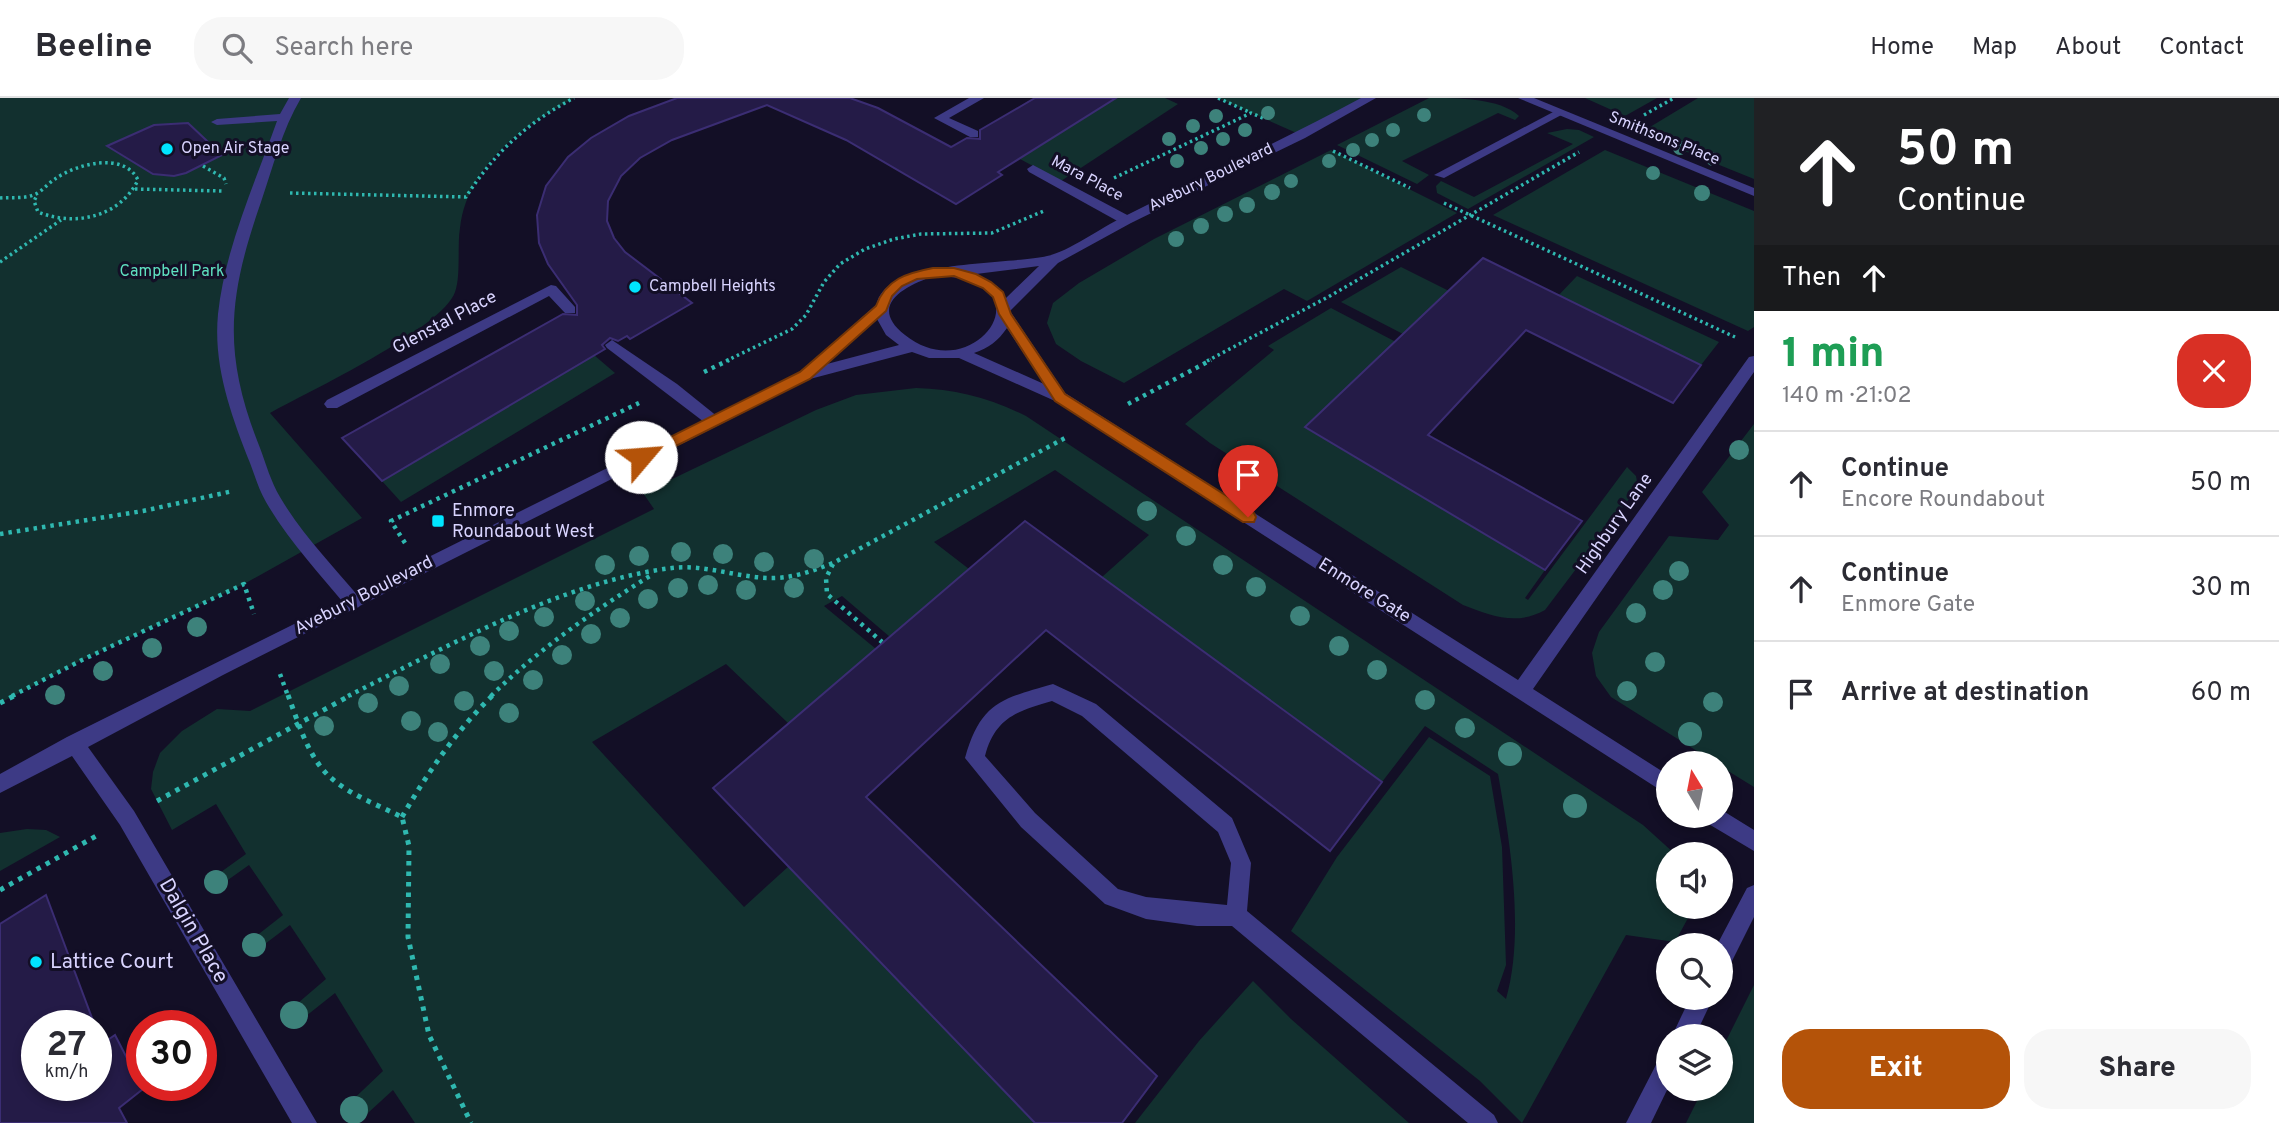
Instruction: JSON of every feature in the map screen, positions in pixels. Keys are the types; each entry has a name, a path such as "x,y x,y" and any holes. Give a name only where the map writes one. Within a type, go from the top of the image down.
{"street":[{"path":"295,98 285,117 241,240 225,315 226,356 231,387 272,498 293,529 353,601"},
{"path":"974,134 940,118 978,98"},
{"name":"Avebury Boulevard","path":"1005,311 1053,260 1126,220 1301,135 1370,98"},
{"name":"Smithsons Place","path":"1524,98 1754,192"},
{"path":"1440,175 1559,113"},
{"path":"217,122 285,117"},
{"name":"Mara Place","path":"1032,169 1126,220"},
{"name":"Avebury Boulevard","path":"954,272 1053,260"},
{"path":"954,272 987,285 999,295 1005,311 1002,327 992,338 978,347 960,353 943,354 911,347 888,330 882,319 881,308 887,294 898,283 914,275 954,272"},
{"name":"Glenstal Place","path":"332,404 551,289 570,310"},
{"name":"Avebury Boulevard","path":"805,375 881,308"},
{"name":"Enmore Gate","path":"1005,311 1060,397"},
{"path":"611,345 713,421"},
{"name":"Avebury Boulevard","path":"0,785 74,743 267,644 805,375 911,347"},
{"name":"Enmore Gate","path":"960,353 1060,397 1656,778"},
{"name":"Highbury Lane","path":"1521,691 1747,383 1754,361"},
{"path":"1236,916 1241,863 1225,825 1089,710 1053,692 1009,705 982,732 975,758 1028,820 1112,897 1146,908 1197,915 1236,916 1486,1123"},
{"name":"Dalgin Place","path":"74,743 127,818 305,1123"},
{"path":"1733,828 1754,841"},
{"path":"1733,936 1754,895"},
{"path":"1639,1123 1656,1089"}],"path":[{"path":"259,192 466,197 494,155 535,121 574,98"},
{"path":"1218,98 1421,192"},
{"path":"1308,308 1674,98"},
{"path":"394,550 406,544 391,521 792,330 806,315 824,282 840,264 864,250 894,239 922,234 992,233 1251,113"},
{"path":"128,166 137,175 135,189 126,199 108,210 85,218 62,219 38,212 34,201 37,195 57,177 100,163 128,166 134,164"},
{"path":"135,189 228,192 223,178 203,166"},
{"path":"0,198 37,195"},
{"path":"1433,198 1742,340"},
{"path":"0,262 62,219"},
{"path":"0,534 185,503 234,491 264,478"},
{"path":"0,890 299,721 434,653 565,595 623,577 689,567 770,578 798,576 847,555"},
{"path":"833,563 826,575 827,594 882,642"},
{"path":"471,1123 429,1035 408,937 410,846 402,817 430,771 494,693 562,635 657,572"},
{"path":"0,703 82,660 244,584 299,721 312,750 328,775 358,795 402,817"}],"green space":[{"name":"Campbell Park","path":"0,98 574,98 517,135 485,167 473,185 460,228 457,285 445,307 401,341 270,413 362,518 244,584 82,660 0,703"},
{"path":"1116,98 1165,98 1178,104 1061,181 1020,159"},
{"path":"1218,98 1370,98 1301,135"},
{"path":"1429,98 1490,102 1519,116 1515,120 1498,113 1402,161 1429,175 1417,184 1337,145"},
{"path":"1585,98 1657,98 1625,116"},
{"path":"1698,98 1754,98 1754,179 1640,133"},
{"path":"1567,129 1579,130 1594,137 1468,209 1437,193 1436,186 1441,181 1474,197 1573,144 1547,133"},
{"path":"1331,150 1457,213 1307,301 1284,289 1124,383 1081,361 1056,344 1047,323 1053,303 1079,283 1154,239"},
{"path":"1605,150 1754,211 1754,327 1748,331 1493,215"},
{"path":"1401,267 1449,291 1403,334 1341,302"},
{"path":"1577,276 1719,342 1701,365 1557,297"},
{"path":"1331,308 1396,342 1306,427 1545,570 1525,598 1528,600 1627,467 1636,476 1638,487 1545,610 1524,618 1504,618 1463,605 1210,443 1185,424 1274,350 1268,346"},
{"path":"594,355 615,373 401,502 382,481"},
{"path":"916,388 945,390 999,404 1026,416 1643,825 1662,842 1656,842 1656,919 1687,919 1680,933 1656,933 1656,939 1626,935 1522,1123 1480,1081 1291,931 1337,857 1429,737 1490,776 1502,847 1506,965 1497,991 1506,999 1512,973 1514,945 1514,887 1498,774 1425,726 1382,782 1102,577 1149,535 1055,470 934,542 969,569 890,637 842,596 824,606 876,649 788,723 726,664 592,742 744,907 789,866 1035,1123 415,1123 393,1090 357,1123 349,1123 342,1110 383,1071 335,993 291,1028 284,1015 326,979 290,925 249,956 242,947 283,915 249,865 211,892 207,882 246,854 216,804 172,830 151,789 153,772 160,753 182,731 217,709 250,711 654,509 643,493 816,410 856,395"},
{"path":"1754,424 1754,787 1733,774 1733,751 1697,751 1611,697 1596,676 1592,653 1599,632 1669,536 1718,540 1729,525 1702,492"},
{"path":"27,829 46,830 60,837 0,871 0,833"},
{"path":"1253,981 1291,1019 1409,1123 1135,1123 1199,1041"},
{"path":"1754,985 1754,1123 1686,1123 1697,1101 1733,1101 1733,1027"}],"building":[{"name":"Campbell Heights","path":"677,98 850,98 878,108 951,147 967,138 980,139 980,130 1035,98 1116,98 998,172 1002,175 956,204 846,140 767,105 672,140 640,158 621,176 608,201 607,221 614,238 625,252 692,303 630,339 627,336 618,341 610,338 602,345 605,349 382,481 342,438 563,314 577,315 577,305 548,264 539,243 537,215 546,186 568,157 591,138 629,116"},
{"name":"Open Air Stage","path":"188,123 222,155 186,173 174,176 153,174 107,146 154,125"},
{"path":"1483,258 1701,365 1673,403 1526,330 1428,435 1582,521 1545,570 1305,427"},
{"path":"1025,521 1382,782 1330,851 1046,630 866,797 1157,1076 1122,1123 1035,1123 713,788"},
{"name":"Lattice Court","path":"46,895 89,1010 21,1010 21,1101 112,1101 112,1037 115,1035 126,1056 128,1101 119,1108 127,1123 0,1123 0,924"}],"place":[{"name":"Open Air Stage","path":"167,149"},
{"name":"Campbell Heights","path":"635,287"},
{"name":"Enmore Roundabout West","path":"438,521"},
{"name":"Lattice Court","path":"36,962"}],"route":[{"path":"641,457 805,375 881,308 887,294 898,283 914,275 954,272 972,277 999,295 1005,314 1060,397 1248,517"}]}
